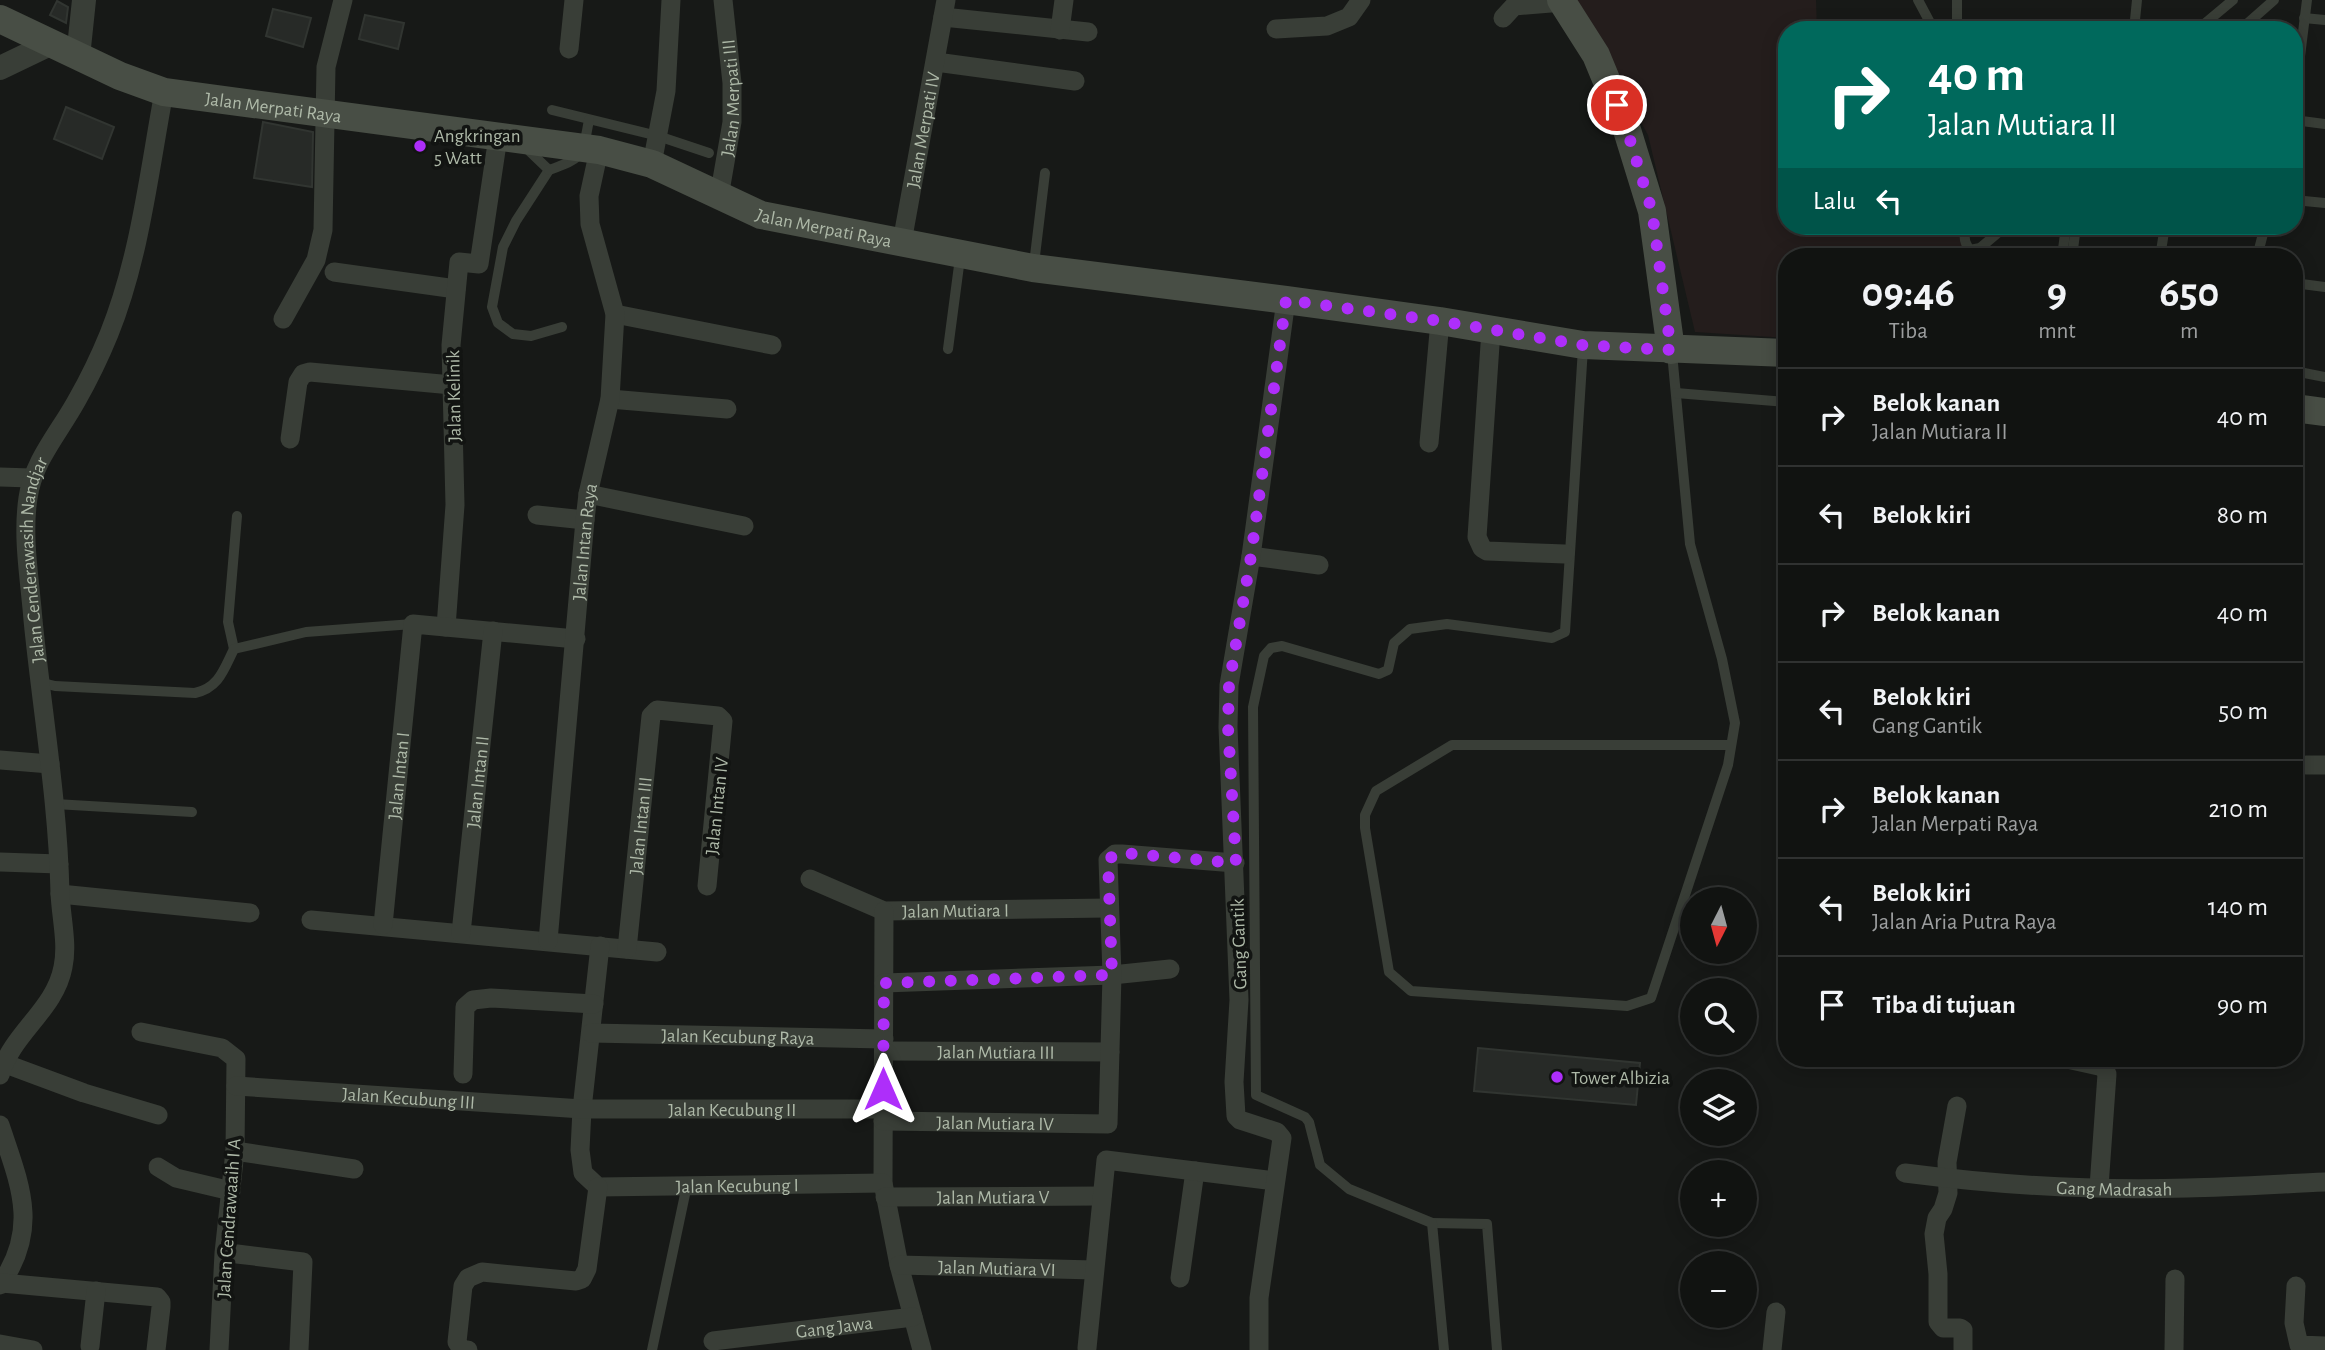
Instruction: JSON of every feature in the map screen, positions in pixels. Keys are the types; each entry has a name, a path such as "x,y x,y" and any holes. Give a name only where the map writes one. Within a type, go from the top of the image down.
{"main road":[{"path":"1562,1 1596,55 1627,130 1652,211 1671,350"},
{"name":"Jalan Merpati Raya","path":"0,19 120,76 164,92 508,138 591,139 761,215 788,222 1033,268 1440,321 1583,345 1778,354"},
{"path":"2303,409 2325,412"}],"street":[{"path":"78,57 84,0"},
{"path":"283,319 316,260 323,230 326,67 343,0"},
{"path":"569,49 574,0"},
{"path":"652,164 666,91 671,0"},
{"name":"Jalan Merpati III","path":"719,197 732,122 732,83 723,0"},
{"path":"1059,30 1064,0"},
{"path":"1276,29 1327,26 1349,16 1361,0"},
{"path":"1503,18 1514,6 1562,1"},
{"path":"945,8 1059,30 1088,32"},
{"name":"Jalan Merpati IV","path":"902,242 945,8"},
{"path":"0,68 50,44"},
{"path":"936,62 1075,81"},
{"name":"Jalan Cenderawasih Nandjar","path":"2,1069 19,1036 44,1007 60,982 64,956 55,804 26,536 31,478 49,443 77,400 113,322 135,250 164,92"},
{"name":"Jalan Kelinik","path":"446,627 455,505 451,345 459,262 479,264 508,138"},
{"name":"Jalan Intan Raya","path":"548,941 585,520 588,494 610,398 615,314 590,224 591,139"},
{"path":"334,272 457,289"},
{"name":"Gang Gantik","path":"1259,1350 1259,1298 1281,1135 1240,1120 1236,1116 1234,1083 1239,1000 1236,863 1228,727 1229,685 1251,556 1286,300"},
{"path":"615,314 772,345"},
{"path":"1429,443 1440,321"},
{"path":"1491,330 1477,537 1479,544 1487,551 1565,554"},
{"path":"290,439 298,382 303,374 310,372 452,385"},
{"path":"610,398 727,409"},
{"path":"0,477 31,478"},
{"path":"588,494 744,526"},
{"path":"537,514 585,520"},
{"path":"1251,556 1320,565"},
{"path":"413,624 576,639"},
{"name":"Jalan Intan I","path":"383,925 413,624"},
{"name":"Jalan Intan II","path":"461,933 492,631"},
{"name":"Jalan Intan III","path":"627,949 651,716 653,712 662,709 718,716 722,718 724,725"},
{"name":"Jalan Intan IV","path":"707,886 724,725"},
{"path":"0,760 51,764"},
{"path":"1110,1052 1112,975 1108,860 1115,854 1236,863"},
{"path":"0,862 59,864"},
{"name":"Jalan Mutiara I","path":"810,879 884,911 1108,908"},
{"path":"60,894 250,913"},
{"path":"884,911 884,1190 899,1265 922,1350"},
{"path":"311,920 657,952"},
{"path":"468,1350 462,1350 457,1342 463,1286 466,1280 482,1272 576,1281 582,1279 587,1269 595,1185 581,1168 580,1150 600,946"},
{"path":"884,983 1112,975 1170,969"},
{"path":"463,1074 465,1007 473,1000 491,998 594,1004"},
{"name":"Jalan Cendrawaaih I A","path":"142,1032 228,1051 236,1059 235,1151 224,1253 219,1350"},
{"name":"Jalan Kecubung Raya","path":"591,1033 884,1045"},
{"name":"Jalan Mutiara III","path":"884,1045 1110,1052"},
{"name":"Jalan Mutiara IV","path":"883,1115 1108,1124 1110,1052"},
{"path":"2099,1187 2108,1073 2103,1067"},
{"path":"2,1069 158,1115"},
{"name":"Jalan Kecubung III","path":"236,1086 582,1109"},
{"path":"1957,1106 1945,1172 1948,1193 1937,1218 1934,1234 1938,1274 1938,1322 1943,1328 1962,1330 1964,1350"},
{"name":"Jalan Kecubung II","path":"582,1109 883,1115"},
{"path":"0,1125 17,1178 23,1206 24,1231 12,1264 1,1284 159,1299 161,1307 156,1350"},
{"path":"235,1151 354,1170"},
{"path":"1087,1349 1106,1160 1275,1181"},
{"path":"158,1167 176,1178 230,1191"},
{"path":"1180,1278 1195,1171"},
{"name":"Gang Madrasah","path":"1905,1173 1983,1182 2099,1187 2185,1188 2325,1182"},
{"name":"Jalan Kecubung I","path":"595,1185 884,1190"},
{"name":"Jalan Mutiara V","path":"884,1190 1102,1196"},
{"path":"237,1254 303,1262 299,1350"},
{"name":"Jalan Mutiara VI","path":"899,1265 1094,1270"},
{"path":"2174,1350 2175,1279"},
{"path":"2296,1286 2294,1323 2299,1345 2325,1346"},
{"path":"90,1346 96,1292"},
{"path":"1772,1350 1776,1312"},
{"name":"Gang Jawa","path":"713,1341 913,1317"},
{"path":"0,1344 33,1350"}],"lane":[{"path":"1918,0 1929,21"},
{"path":"1957,0 1957,21"},
{"path":"2135,21 2137,0"},
{"path":"2208,21 2233,0"},
{"path":"2251,21 2274,0"},
{"path":"2303,27 2307,0"},
{"path":"2304,18 2325,20"},
{"path":"552,110 591,139 658,136 709,153"},
{"path":"2303,121 2325,124"},
{"path":"508,138 549,170"},
{"path":"562,327 531,336 513,334 498,323 492,307 503,247 516,220 549,170 574,161 591,139"},
{"path":"1033,268 1045,173"},
{"path":"2303,201 2325,204"},
{"path":"1980,248 1995,235"},
{"path":"948,349 961,254"},
{"path":"2303,284 2325,287"},
{"path":"1497,1350 1487,1224 1432,1223 1349,1189 1320,1165 1309,1122 1305,1117 1256,1095 1253,707 1264,656 1271,648 1282,646 1379,674 1388,670 1394,643 1410,629 1447,624 1552,638 1565,632 1583,345"},
{"path":"1671,350 1690,544 1722,659 1735,723 1728,765 1651,998 1627,1006 1411,991 1388,972 1365,828 1366,816 1376,791 1452,745 1731,745"},
{"path":"2303,373 2325,377"},
{"path":"1675,393 1778,401"},
{"path":"40,682 55,686 195,693 208,690 220,676 234,649 228,622 237,516"},
{"path":"234,649 306,632 413,624"},
{"path":"55,804 191,812"},
{"path":"652,1350 687,1185"},
{"path":"1432,1223 1444,1350"}],"shaded area":[{"path":"1573,0 1816,0 1817,21 1778,21 1778,235 1970,235 1970,248 1778,248 1778,337 1695,332 1648,135"}],"building":[{"path":"57,1 68,7 66,23 50,15"},
{"path":"273,9 311,18 303,47 266,36"},
{"path":"365,15 404,23 398,49 359,39"},
{"path":"66,107 114,127 102,159 54,139"},
{"path":"263,122 313,132 312,187 254,178"},
{"name":"Tower Albizia","path":"1478,1048 1640,1063 1636,1105 1474,1091"}],"place":[{"name":"Angkringan 5 Watt","path":"420,146"},
{"name":"Tower Albizia","path":"1557,1077"}],"route":[{"path":"883,1089 884,983 1112,975 1107,877 1108,860 1111,856 1122,853 1236,863 1228,727 1229,685 1251,556 1286,300 1440,321 1583,345 1671,350 1652,211 1617,105"}]}
